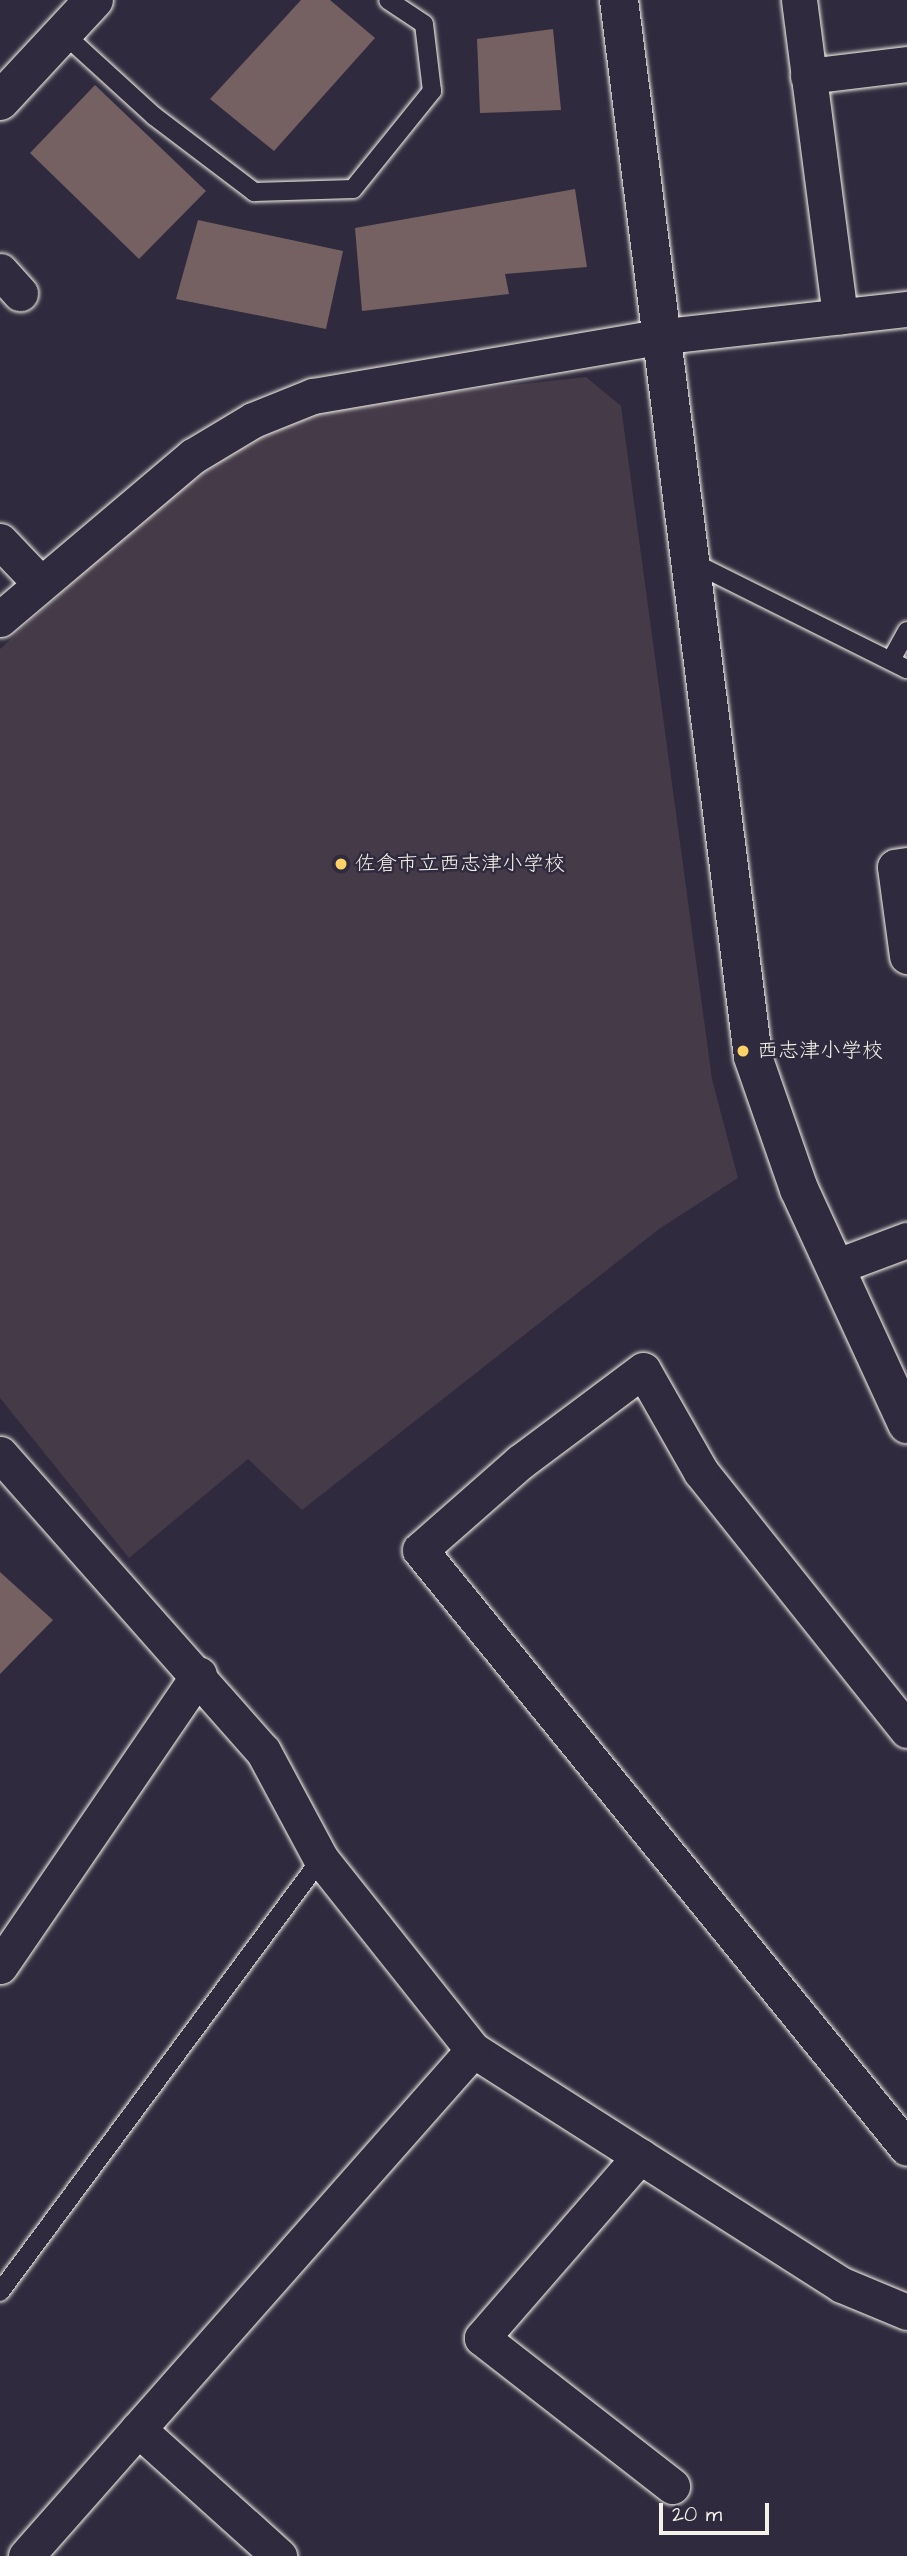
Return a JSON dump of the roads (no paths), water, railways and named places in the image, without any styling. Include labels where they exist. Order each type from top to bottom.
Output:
[{"type":"street","points":[[0,101],[94,0]]},
{"type":"street","points":[[619,0],[657,337],[692,562],[753,1057],[835,1267],[907,1423]]},
{"type":"street","points":[[799,0],[839,316]]},
{"type":"street","points":[[808,76],[907,64]]},
{"type":"street","points":[[0,619],[39,582],[193,456],[253,420],[313,396],[657,337],[907,309]]},
{"type":"street","points":[[0,541],[39,582]]},
{"type":"street","points":[[907,865],[895,867],[907,956]]},
{"type":"street","points":[[835,1267],[907,1240]]},
{"type":"street","points":[[907,1730],[701,1472],[643,1370],[520,1462],[420,1550],[907,2148]]},
{"type":"street","points":[[0,1454],[199,1674],[263,1751],[321,1859],[473,2050],[842,2286],[906,2310]]},
{"type":"street","points":[[0,1966],[199,1674]]},
{"type":"street","points":[[26,2556],[473,2050]]},
{"type":"street","points":[[640,2157],[482,2338],[672,2486]]},
{"type":"street","points":[[138,2429],[279,2556]]},
{"type":"lane","points":[[63,33],[154,116],[254,192],[353,189],[432,91],[424,24],[388,0]]},
{"type":"lane","points":[[692,562],[899,664],[907,631]]},
{"type":"lane","points":[[0,2292],[321,1859]]},
{"type":"place","name":"佐倉市立西志津小学校","points":[[341,864]]},
{"type":"place","name":"西志津小学校","points":[[743,1051]]}]
